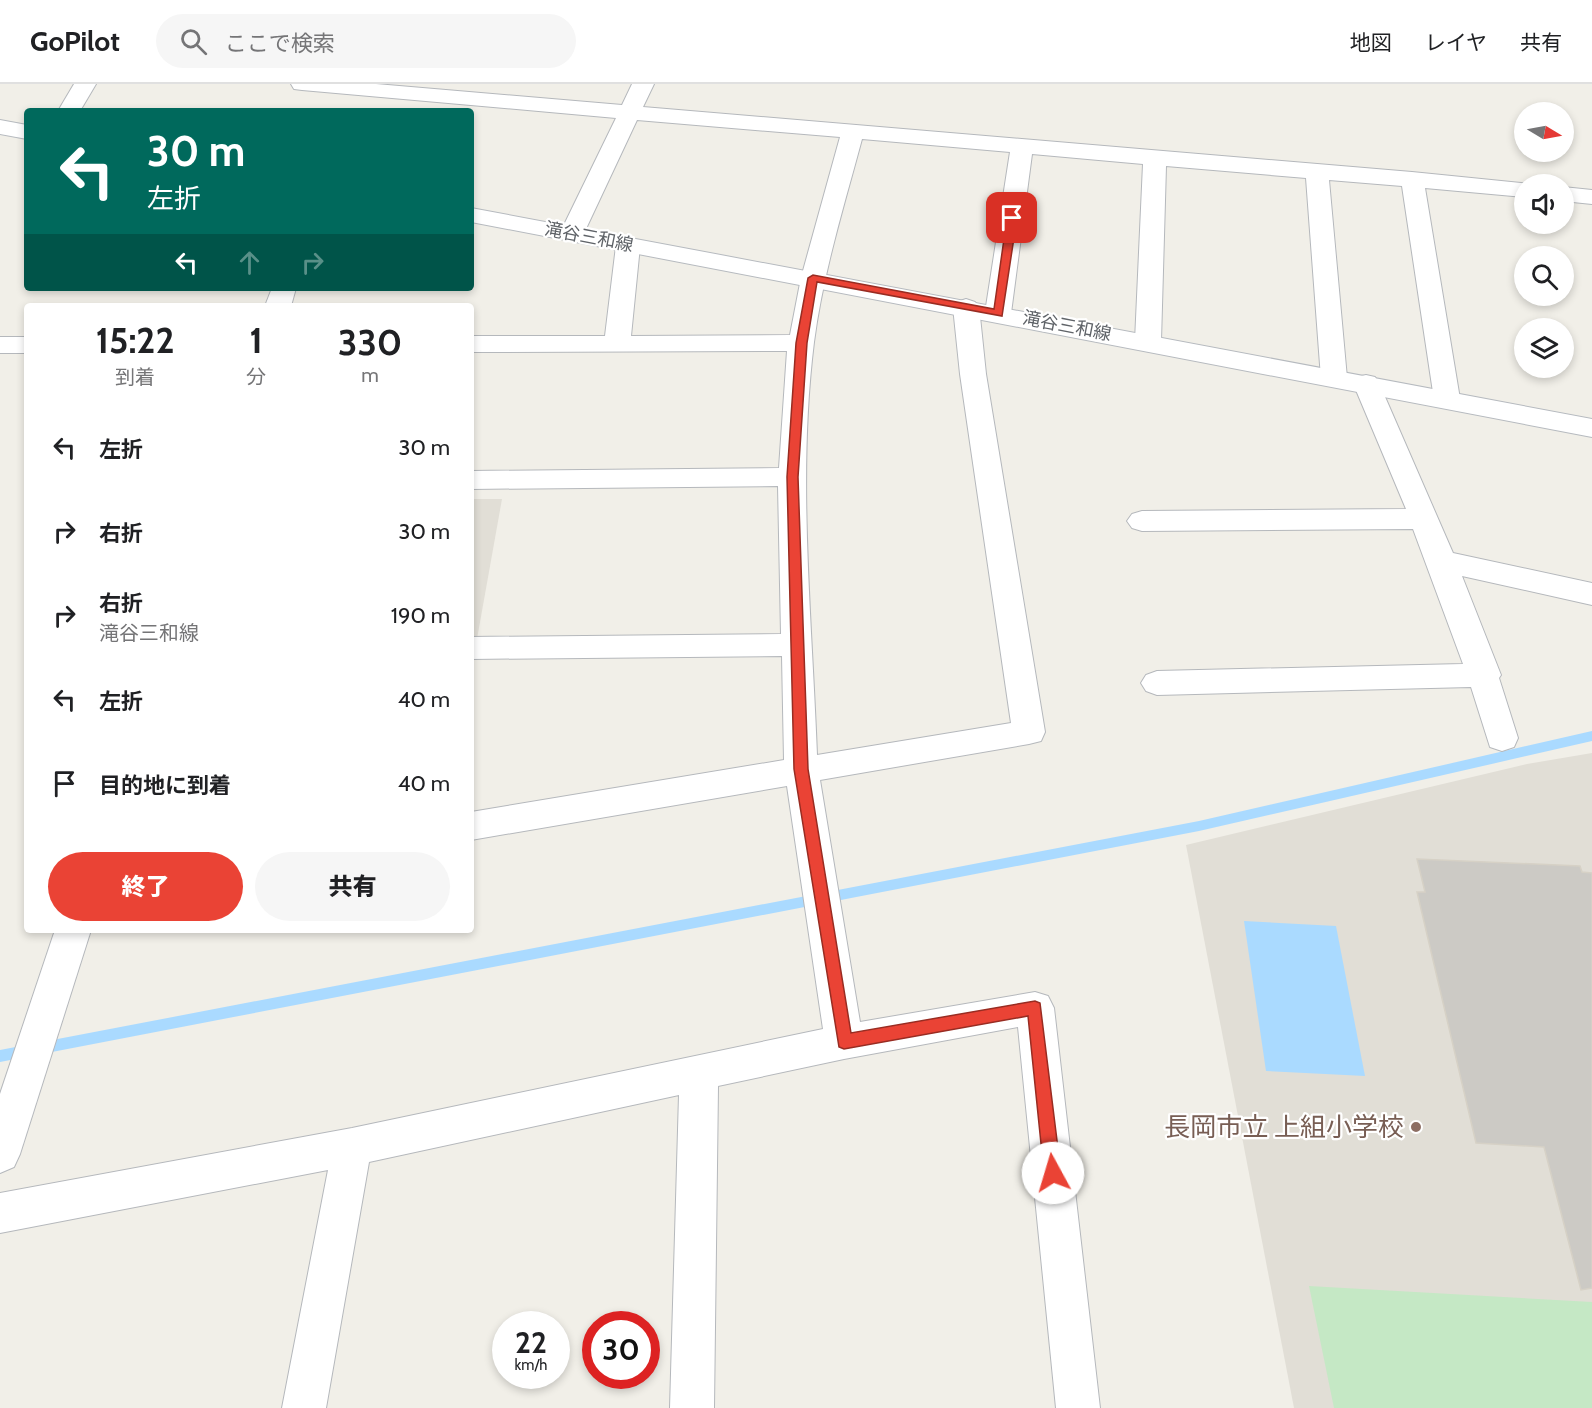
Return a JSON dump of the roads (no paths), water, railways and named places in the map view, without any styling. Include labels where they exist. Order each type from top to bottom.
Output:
[{"type":"street","points":[[71,108],[86,84]]},
{"type":"street","points":[[302,84],[1514,189]]},
{"type":"street","points":[[572,233],[643,84]]},
{"type":"street","points":[[0,127],[24,131]]},
{"type":"street","points":[[844,1042],[801,769],[792,477],[801,343],[813,278],[853,132]]},
{"type":"street","points":[[998,313],[1022,147]]},
{"type":"street","points":[[1148,341],[1155,159]]},
{"type":"street","points":[[1317,172],[1334,378]]},
{"type":"street","points":[[1412,179],[1447,399]]},
{"type":"street","points":[[1574,195],[1592,197]]},
{"type":"street","name":"滝谷三和線","points":[[474,216],[1148,341],[1592,428]]},
{"type":"street","points":[[617,343],[628,246]]},
{"type":"street","points":[[474,825],[1029,732],[972,374],[966,307]]},
{"type":"street","points":[[474,344],[801,343]]},
{"type":"street","points":[[0,345],[24,345]]},
{"type":"street","points":[[1366,383],[1425,519],[1485,675],[1502,738]]},
{"type":"street","points":[[474,480],[792,477]]},
{"type":"street","points":[[1142,521],[1425,519]]},
{"type":"street","points":[[1440,561],[1592,594]]},
{"type":"street","points":[[474,648],[797,645]]},
{"type":"street","points":[[1157,683],[1485,675]]},
{"type":"street","points":[[0,1154],[72,933]]},
{"type":"street","points":[[0,1213],[352,1147],[844,1042],[1035,1008],[1078,1408]]},
{"type":"street","points":[[692,1408],[699,1072]]},
{"type":"street","points":[[304,1408],[352,1147]]},
{"type":"water","points":[[1244,921],[1336,926],[1365,1076],[1266,1071]]},
{"type":"waterway","points":[[0,1056],[1199,826],[1592,736]]},
{"type":"place","name":"長岡市立 上組小学校","points":[[1416,1127]]}]
